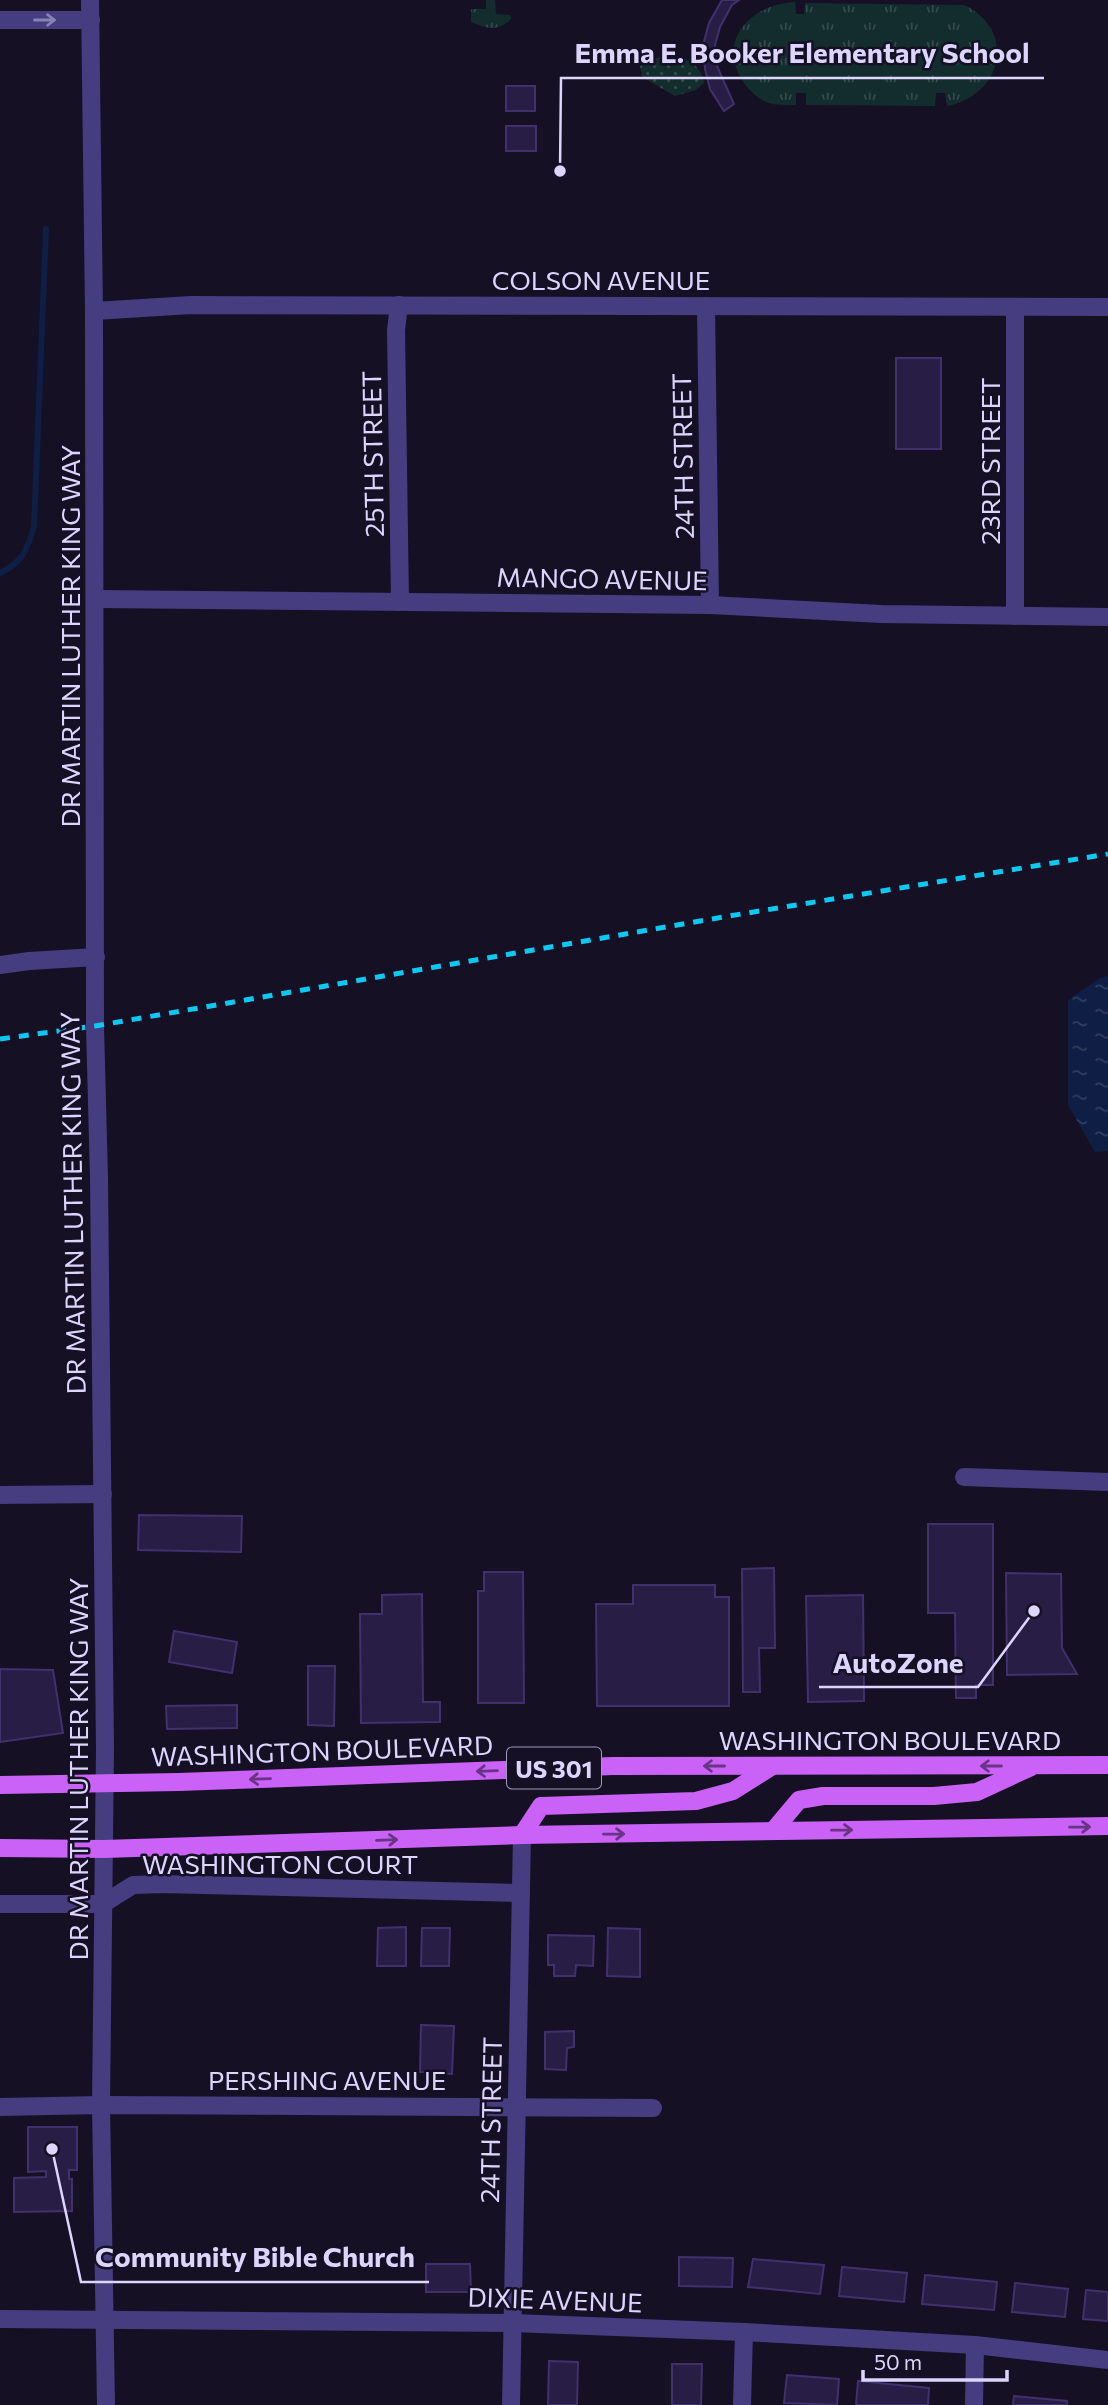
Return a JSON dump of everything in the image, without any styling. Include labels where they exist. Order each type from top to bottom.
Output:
[{"type":"main road","name":"WASHINGTON BOULEVARD","points":[[0,1785],[106,1784],[613,1766],[1108,1765]]},
{"type":"main road","points":[[522,1835],[541,1806],[696,1801],[733,1791],[773,1766]]},
{"type":"main road","points":[[773,1832],[799,1800],[823,1796],[934,1796],[977,1792],[1034,1766]]},
{"type":"main road","points":[[0,1848],[104,1849],[522,1835],[1108,1826]]},
{"type":"street","name":"DR MARTIN LUTHER KING WAY","points":[[90,0],[96,599],[95,1026],[106,1784],[101,2105],[106,2405]]},
{"type":"street","points":[[0,20],[90,20]]},
{"type":"street","name":"COLSON AVENUE","points":[[94,311],[191,304],[1108,307]]},
{"type":"street","name":"25TH STREET","points":[[399,305],[396,330],[400,602]]},
{"type":"street","name":"24TH STREET","points":[[706,306],[710,605]]},
{"type":"street","name":"23RD STREET","points":[[1015,307],[1015,616]]},
{"type":"street","name":"MANGO AVENUE","points":[[96,599],[710,605],[881,614],[1108,617]]},
{"type":"street","points":[[0,965],[96,957]]},
{"type":"street","points":[[964,1477],[1108,1482]]},
{"type":"street","points":[[0,1495],[103,1494]]},
{"type":"street","name":"24TH STREET","points":[[511,2405],[522,1835]]},
{"type":"street","name":"WASHINGTON COURT","points":[[103,1904],[133,1885],[521,1893]]},
{"type":"street","points":[[0,1904],[103,1904]]},
{"type":"street","name":"PERSHING AVENUE","points":[[0,2107],[101,2105],[653,2108]]},
{"type":"street","name":"DIXIE AVENUE","points":[[0,2319],[513,2323],[975,2345],[1108,2360]]},
{"type":"street","points":[[742,2405],[744,2332]]},
{"type":"street","points":[[974,2405],[975,2345]]},
{"type":"green space","points":[[486,0],[495,0],[496,14],[510,15],[512,18],[502,26],[493,28],[471,22],[471,9],[486,9]]},
{"type":"green space","points":[[795,2],[796,14],[804,14],[805,3],[964,5],[981,16],[992,30],[997,45],[991,76],[981,89],[966,100],[947,106],[945,93],[936,93],[935,106],[806,105],[806,93],[796,93],[796,105],[769,103],[755,95],[736,68],[736,39],[752,17],[779,4]]},
{"type":"green space","points":[[663,55],[683,58],[695,65],[704,83],[696,90],[675,96],[642,77],[640,66]]},
{"type":"water","points":[[1108,976],[1108,1151],[1095,1152],[1068,1105],[1068,1000],[1100,978]]},
{"type":"building","points":[[722,0],[739,0],[732,5],[720,27],[715,45],[716,64],[734,104],[724,111],[710,89],[703,45],[709,23]]},
{"type":"building","points":[[506,86],[535,86],[535,111],[506,111]]},
{"type":"building","points":[[506,126],[536,126],[536,151],[506,151]]},
{"type":"building","points":[[896,358],[941,358],[941,449],[896,449]]},
{"type":"building","points":[[139,1515],[242,1516],[241,1552],[138,1550]]},
{"type":"building","points":[[928,1524],[993,1524],[993,1685],[976,1685],[976,1698],[956,1698],[955,1613],[928,1613]]},
{"type":"building","points":[[774,1568],[775,1648],[759,1648],[760,1692],[743,1692],[742,1569]]},
{"type":"building","points":[[484,1572],[523,1572],[524,1703],[478,1703],[478,1591],[484,1591]]},
{"type":"building","points":[[1006,1573],[1061,1574],[1062,1648],[1077,1674],[1007,1675]]},
{"type":"building","points":[[633,1585],[715,1585],[715,1597],[729,1597],[729,1706],[597,1706],[596,1604],[633,1604]]},
{"type":"building","points":[[422,1594],[423,1702],[440,1702],[440,1722],[361,1723],[360,1614],[382,1614],[382,1595]]},
{"type":"building","points":[[863,1595],[864,1701],[808,1702],[806,1596]]},
{"type":"building","points":[[174,1631],[237,1642],[232,1673],[169,1662]]},
{"type":"building","points":[[308,1666],[335,1666],[334,1726],[308,1725]]},
{"type":"building","points":[[0,1669],[53,1670],[63,1733],[0,1742]]},
{"type":"building","points":[[237,1705],[237,1728],[167,1729],[166,1706]]},
{"type":"building","points":[[406,1927],[406,1966],[377,1966],[378,1928]]},
{"type":"building","points":[[422,1928],[450,1928],[449,1966],[421,1966]]},
{"type":"building","points":[[608,1928],[640,1929],[640,1977],[607,1976]]},
{"type":"building","points":[[548,1935],[594,1936],[593,1966],[576,1965],[575,1976],[554,1976],[554,1965],[548,1965]]},
{"type":"building","points":[[421,2025],[454,2026],[452,2074],[420,2072]]},
{"type":"building","points":[[574,2031],[574,2047],[567,2048],[566,2070],[545,2069],[545,2032]]},
{"type":"building","points":[[28,2127],[77,2127],[77,2170],[69,2170],[69,2179],[72,2179],[72,2211],[14,2212],[14,2178],[46,2177],[46,2171],[28,2172]]},
{"type":"building","points":[[679,2257],[733,2258],[732,2287],[679,2286]]},
{"type":"building","points":[[753,2259],[824,2265],[820,2294],[748,2287]]},
{"type":"building","points":[[426,2264],[470,2264],[471,2292],[426,2292]]},
{"type":"building","points":[[842,2267],[907,2273],[904,2302],[839,2296]]},
{"type":"building","points":[[925,2275],[997,2282],[994,2310],[922,2304]]},
{"type":"building","points":[[1015,2283],[1068,2289],[1065,2317],[1012,2312]]},
{"type":"building","points":[[1086,2290],[1108,2292],[1108,2321],[1083,2319]]},
{"type":"building","points":[[549,2361],[578,2362],[577,2405],[548,2405]]},
{"type":"building","points":[[672,2364],[702,2364],[701,2405],[672,2405]]},
{"type":"building","points":[[787,2375],[839,2379],[837,2405],[784,2403]]},
{"type":"building","points":[[858,2381],[929,2388],[928,2405],[856,2405]]},
{"type":"building","points":[[1014,2396],[1067,2401],[1067,2405],[1013,2405]]},
{"type":"waterway","points":[[0,573],[23,555],[34,527],[46,229]]},
{"type":"railway","points":[[0,1039],[95,1026],[729,916],[1108,854]]},
{"type":"place","name":"Emma E. Booker Elementary School","points":[[560,171]]},
{"type":"place","name":"AutoZone","points":[[1034,1611]]},
{"type":"place","name":"Community Bible Church","points":[[52,2149]]}]
